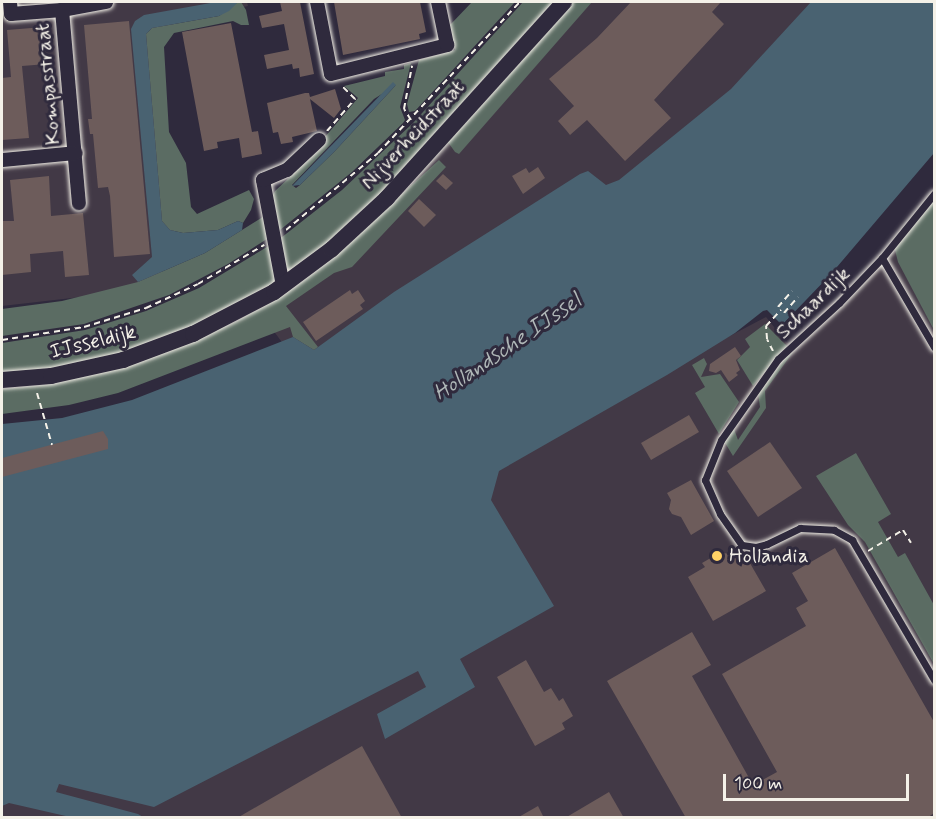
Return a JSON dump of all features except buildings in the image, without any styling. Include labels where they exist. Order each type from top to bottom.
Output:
[{"type":"street","points":[[10,2],[11,14],[62,10],[106,2]]},
{"type":"street","points":[[317,2],[335,73],[447,45],[438,2]]},
{"type":"street","name":"Nijverheidstraat","points":[[193,334],[239,312],[283,286],[332,249],[387,198],[564,2]]},
{"type":"street","name":"Kompasstraat","points":[[62,10],[79,203]]},
{"type":"street","points":[[283,286],[263,180],[287,170],[319,140]]},
{"type":"street","name":"Kompasstraat","points":[[2,160],[76,153]]},
{"type":"street","name":"IJsseldijk","points":[[2,380],[33,378],[115,362],[193,334]]},
{"type":"lane","name":"Schaardijk","points":[[934,194],[882,258],[839,303],[778,359],[721,440],[705,480],[720,514],[742,545],[756,547],[767,544],[800,528],[834,530],[852,540],[934,680]]},
{"type":"lane","points":[[882,258],[934,347]]},
{"type":"path","points":[[411,120],[404,108],[415,53]]},
{"type":"path","points":[[319,140],[355,99],[341,86],[335,73]]},
{"type":"path","points":[[778,307],[792,291]]},
{"type":"path","points":[[778,359],[767,339],[766,326],[784,313],[798,297]]},
{"type":"path","points":[[772,302],[784,313]]},
{"type":"path","points":[[33,378],[52,445]]},
{"type":"path","points":[[869,550],[903,530],[911,543]]},
{"type":"shaded area","points":[[2,2],[247,2],[248,6],[148,30],[179,210],[160,278],[116,293],[2,306]]},
{"type":"shaded area","points":[[575,2],[845,2],[676,156],[306,375],[256,307],[341,263]]},
{"type":"shaded area","points":[[934,193],[934,817],[2,818],[2,788],[479,498],[491,462],[766,317],[787,343],[792,341],[880,258]]},
{"type":"green space","points":[[241,2],[246,10],[249,25],[241,25],[233,21],[174,33],[164,47],[169,132],[186,163],[191,207],[197,214],[249,190],[254,199],[251,210],[243,223],[238,221],[218,230],[183,233],[170,230],[162,221],[146,34],[152,28],[219,16]]},
{"type":"green space","points":[[472,2],[515,2],[415,111],[409,112],[407,104],[419,60],[455,50],[450,25]]},
{"type":"green space","points":[[523,2],[557,2],[349,227],[308,260],[287,272],[277,241],[342,190],[413,123]]},
{"type":"green space","points":[[570,2],[592,2],[459,154],[455,152],[445,138]]},
{"type":"green space","points":[[411,63],[400,107],[405,120],[403,123],[352,172],[275,234],[271,199],[275,191],[321,148],[319,144],[358,98],[344,86],[385,76],[385,72],[404,69],[404,65]],"holes":[[[396,85],[300,185],[296,188],[292,185],[374,99]]]},
{"type":"green space","points":[[439,160],[446,167],[352,267],[334,273],[286,306],[318,347],[314,350],[293,337],[290,327],[118,393],[69,405],[2,414],[2,389],[44,385],[93,374],[185,344],[235,322],[281,297],[324,265]]},
{"type":"green space","points":[[934,200],[934,330],[898,262],[895,246]]},
{"type":"green space","points":[[266,215],[270,237],[228,264],[169,295],[84,324],[2,336],[2,309],[62,301],[138,282],[205,253]]},
{"type":"green space","points":[[272,244],[278,274],[274,284],[205,323],[128,352],[68,366],[2,373],[2,343],[85,330],[146,311],[199,288]]},
{"type":"green space","points":[[765,324],[787,346],[753,386],[737,360],[750,347],[745,339]]},
{"type":"green space","points":[[793,352],[765,391],[766,408],[733,456],[724,441],[733,426],[738,440],[760,407],[758,394],[784,359]]},
{"type":"green space","points":[[704,358],[707,364],[701,377],[720,374],[739,402],[719,434],[695,393],[705,387],[692,365]]},
{"type":"green space","points":[[856,453],[891,514],[878,522],[898,557],[905,553],[934,605],[934,664],[865,542],[848,525],[816,476]]},
{"type":"water","points":[[216,2],[238,2],[229,11],[219,16],[152,28],[146,34],[162,221],[170,230],[183,233],[218,230],[238,221],[243,223],[242,230],[205,253],[138,282],[132,275],[152,257],[131,29],[135,21],[144,15]]},
{"type":"water","name":"Hollandsche IJssel","points":[[811,2],[934,2],[934,153],[831,274],[782,325],[767,310],[763,311],[735,333],[667,375],[499,471],[491,500],[554,606],[460,659],[475,687],[385,739],[377,714],[426,687],[418,671],[154,807],[59,784],[56,792],[143,817],[70,817],[9,803],[2,806],[2,424],[62,418],[132,400],[293,337],[314,350],[394,292],[580,174],[588,171],[606,185],[619,180],[731,89]]},
{"type":"water","points":[[393,82],[396,85],[334,152],[300,185],[292,186]]},
{"type":"place","name":"Hollandia","points":[[717,556]]}]
